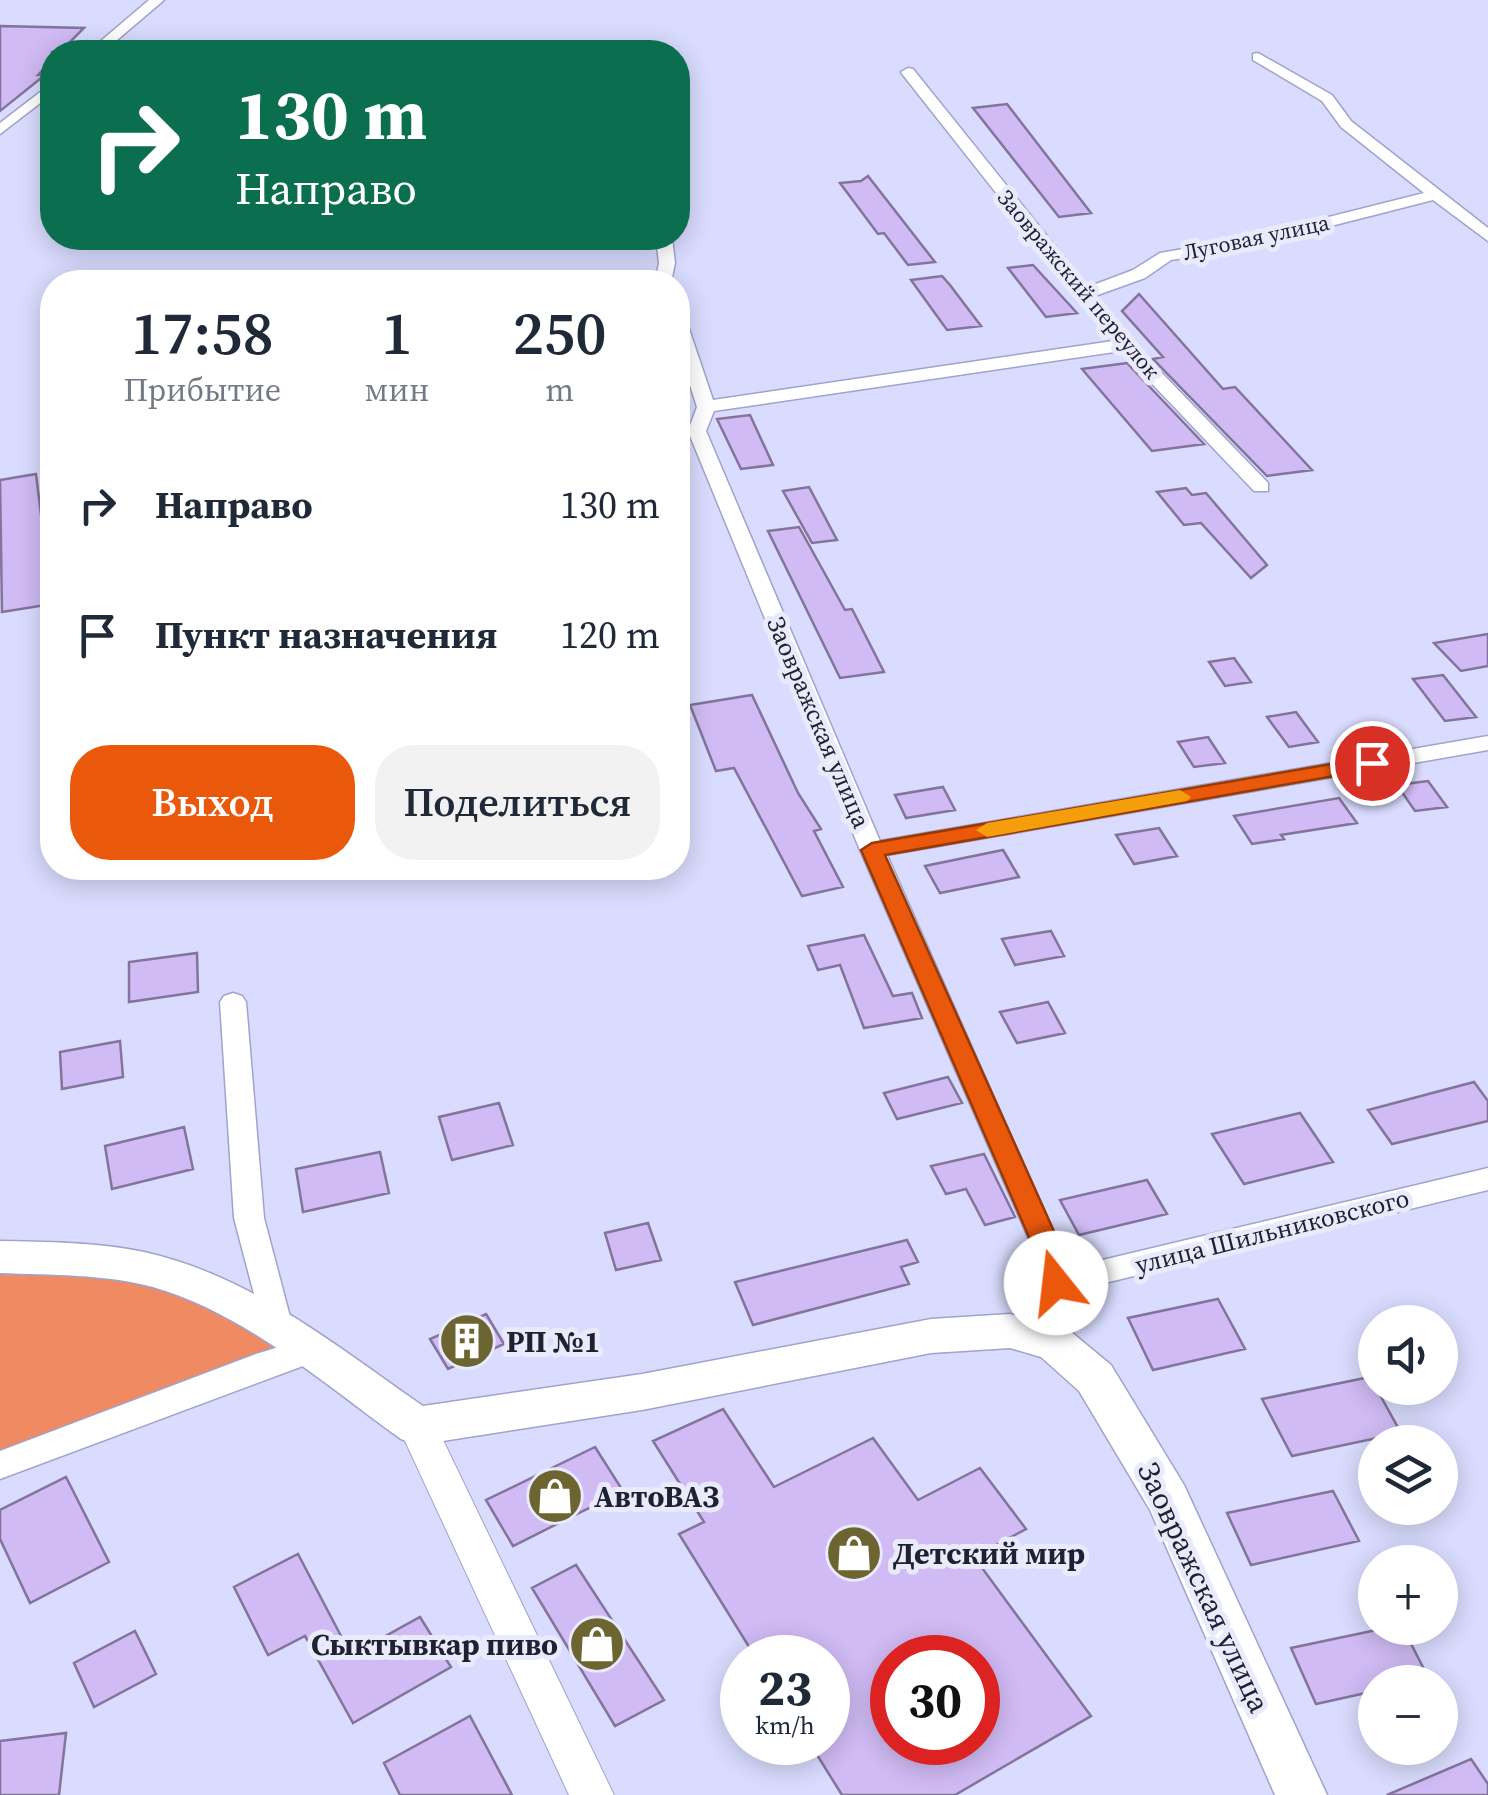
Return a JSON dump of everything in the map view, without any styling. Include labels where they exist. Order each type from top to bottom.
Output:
[{"type":"main road","points":[[0,1257],[81,1261],[165,1274],[231,1300],[417,1426]]},
{"type":"main road","name":"Заовражская улица","points":[[417,1426],[642,1392],[931,1336],[1010,1331],[1055,1344],[1095,1378],[1168,1499],[1301,1795]]},
{"type":"street","points":[[109,40],[157,0]]},
{"type":"street","points":[[1258,56],[1327,98],[1346,124],[1488,236]]},
{"type":"street","name":"Заовражский переулок","points":[[908,72],[1125,345],[1260,486]]},
{"type":"street","points":[[0,130],[40,97]]},
{"type":"street","name":"Луговая улица","points":[[1084,294],[1139,274],[1166,256],[1241,244],[1434,195]]},
{"type":"street","points":[[706,406],[1125,345]]},
{"type":"street","name":"Заовражская улица","points":[[690,359],[706,406],[698,431],[872,850],[1052,1258],[1059,1304],[1055,1344]]},
{"type":"street","points":[[872,850],[1488,743]]},
{"type":"street","points":[[0,1464],[268,1363],[294,1342],[250,1218],[233,1002]]},
{"type":"street","name":"улица Шильниковского","points":[[1056,1283],[1488,1178]]},
{"type":"street","points":[[417,1426],[592,1795]]},
{"type":"shaded area","points":[[0,1257],[165,1274],[308,1351],[0,1465]]},
{"type":"building","points":[[0,26],[84,28],[72,40],[40,40],[40,79],[0,111]]},
{"type":"building","points":[[1007,104],[1091,213],[1059,217],[973,108]]},
{"type":"building","points":[[868,176],[935,262],[908,265],[884,233],[878,234],[840,183],[861,181]]},
{"type":"building","points":[[1033,265],[1077,313],[1046,317],[1008,268]]},
{"type":"building","points":[[942,276],[981,326],[947,330],[911,280]]},
{"type":"building","points":[[1139,294],[1223,389],[1235,387],[1312,470],[1267,476],[1153,359],[1163,357],[1122,311]]},
{"type":"building","points":[[1127,363],[1204,444],[1152,451],[1082,369]]},
{"type":"building","points":[[750,415],[773,465],[741,469],[717,419]]},
{"type":"building","points":[[36,474],[40,506],[40,606],[2,612],[0,480]]},
{"type":"building","points":[[809,487],[837,540],[812,543],[783,491]]},
{"type":"building","points":[[1186,488],[1192,495],[1206,493],[1267,565],[1251,578],[1201,523],[1184,525],[1157,492]]},
{"type":"building","points":[[799,527],[845,610],[852,609],[884,672],[840,678],[768,531]]},
{"type":"building","points":[[1488,634],[1488,666],[1461,671],[1434,643]]},
{"type":"building","points":[[1234,658],[1251,682],[1225,686],[1209,662]]},
{"type":"building","points":[[1443,675],[1476,717],[1445,721],[1413,679]]},
{"type":"building","points":[[752,695],[798,793],[821,829],[814,831],[843,887],[802,896],[734,768],[716,771],[690,705]]},
{"type":"building","points":[[1296,712],[1318,742],[1289,747],[1267,717]]},
{"type":"building","points":[[1208,737],[1225,763],[1194,767],[1178,742]]},
{"type":"building","points":[[1428,781],[1447,807],[1415,811],[1397,785]]},
{"type":"building","points":[[943,787],[955,810],[906,818],[895,795]]},
{"type":"building","points":[[1339,798],[1357,823],[1281,835],[1284,839],[1252,844],[1234,816]]},
{"type":"building","points":[[1159,828],[1177,856],[1134,864],[1116,835]]},
{"type":"building","points":[[1003,850],[1019,877],[940,893],[925,866]]},
{"type":"building","points":[[1051,931],[1064,956],[1015,965],[1002,939]]},
{"type":"building","points":[[864,935],[893,996],[912,993],[922,1018],[864,1028],[840,965],[818,970],[808,946]]},
{"type":"building","points":[[197,953],[198,992],[129,1002],[129,962]]},
{"type":"building","points":[[1048,1002],[1065,1033],[1017,1043],[1000,1012]]},
{"type":"building","points":[[120,1041],[123,1077],[62,1089],[60,1052]]},
{"type":"building","points":[[948,1077],[962,1103],[897,1119],[884,1093]]},
{"type":"building","points":[[1474,1082],[1488,1101],[1488,1121],[1392,1144],[1368,1110]]},
{"type":"building","points":[[499,1103],[513,1145],[452,1160],[439,1117]]},
{"type":"building","points":[[1300,1113],[1333,1162],[1244,1184],[1212,1134]]},
{"type":"building","points":[[184,1127],[193,1169],[112,1189],[105,1146]]},
{"type":"building","points":[[380,1152],[389,1193],[303,1212],[296,1169]]},
{"type":"building","points":[[984,1154],[1015,1217],[985,1225],[966,1189],[946,1194],[931,1166]]},
{"type":"building","points":[[1147,1180],[1167,1214],[1079,1235],[1060,1200]]},
{"type":"building","points":[[648,1223],[661,1260],[616,1270],[605,1233]]},
{"type":"building","points":[[907,1240],[918,1262],[901,1267],[909,1284],[753,1325],[735,1282]]},
{"type":"building","points":[[1218,1299],[1245,1349],[1153,1370],[1128,1318]]},
{"type":"building","name":"РП №1","points":[[486,1314],[504,1344],[448,1369],[430,1339]]},
{"type":"building","points":[[1358,1379],[1358,1405],[1386,1405],[1397,1425],[1358,1425],[1358,1442],[1292,1456],[1262,1399]]},
{"type":"building","points":[[723,1409],[774,1487],[873,1438],[918,1500],[980,1468],[1026,1529],[974,1557],[1091,1716],[955,1795],[842,1795],[823,1765],[850,1765],[850,1635],[742,1635],[679,1534],[704,1522],[653,1441]]},
{"type":"building","name":"АвтоВАЗ","points":[[595,1447],[623,1491],[513,1546],[486,1500]]},
{"type":"building","points":[[66,1477],[109,1562],[30,1603],[0,1539],[0,1510]]},
{"type":"building","points":[[1333,1491],[1359,1541],[1251,1565],[1227,1513]]},
{"type":"building","points":[[298,1554],[351,1655],[420,1617],[451,1667],[353,1723],[305,1636],[268,1655],[234,1587]]},
{"type":"building","name":"Сыктывкар пиво","points":[[576,1565],[664,1700],[615,1726],[532,1588]]},
{"type":"building","points":[[135,1631],[156,1674],[94,1707],[74,1663]]},
{"type":"building","points":[[1358,1634],[1358,1645],[1412,1645],[1422,1665],[1358,1665],[1358,1695],[1316,1704],[1291,1648]]},
{"type":"building","points":[[470,1716],[512,1795],[400,1795],[384,1763]]},
{"type":"building","points":[[66,1733],[59,1795],[0,1795],[0,1741]]},
{"type":"building","points":[[1471,1759],[1488,1784],[1488,1795],[1387,1795],[1458,1765]]},
{"type":"slow traffic","points":[[987,830],[1180,797]]},
{"type":"place","name":"РП №1","points":[[467,1341]]},
{"type":"place","name":"АвтоВАЗ","points":[[555,1496]]},
{"type":"place","name":"Детский мир","points":[[854,1553]]},
{"type":"place","name":"Сыктывкар пиво","points":[[597,1644]]},
{"type":"route","points":[[1056,1283],[1052,1258],[872,850],[1372,763]]}]
